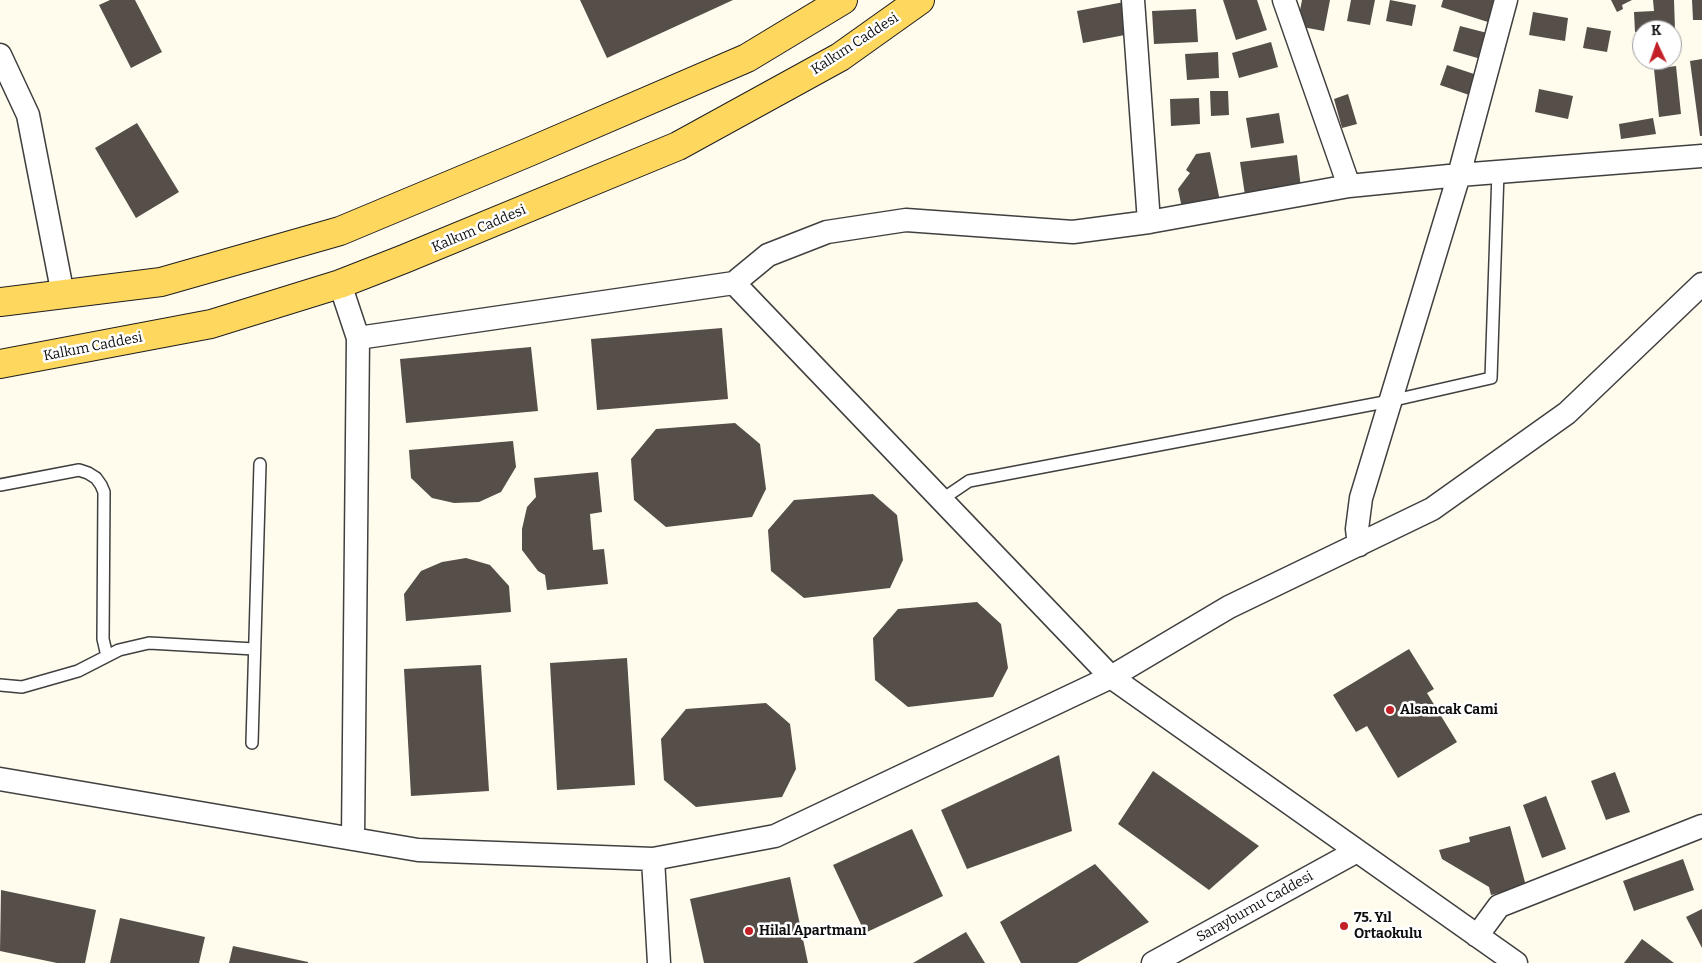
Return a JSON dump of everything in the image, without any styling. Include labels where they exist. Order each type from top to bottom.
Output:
[{"type":"main road","points":[[0,302],[161,282],[340,230],[529,152],[747,58],[843,0]]},
{"type":"main road","name":"Kalkım Caddesi","points":[[0,364],[211,324],[340,284],[404,259],[678,146],[840,57],[920,0]]},
{"type":"street","points":[[1133,0],[1149,222]]},
{"type":"street","points":[[1284,0],[1349,186]]},
{"type":"street","points":[[1359,545],[1357,529],[1361,498],[1459,175],[1506,0]]},
{"type":"street","points":[[0,55],[28,115],[63,295]]},
{"type":"street","points":[[358,338],[734,283],[768,255],[818,235],[906,220],[1073,232],[1149,222],[1349,186],[1459,175],[1702,156]]},
{"type":"street","points":[[734,283],[1111,677],[1516,963]]},
{"type":"street","points":[[340,284],[358,338],[353,839]]},
{"type":"street","points":[[0,779],[418,850],[653,859],[775,836],[1111,677],[1230,607],[1432,509],[1567,413],[1702,284]]},
{"type":"street","points":[[1477,936],[1499,906],[1702,826]]},
{"type":"street","name":"Sarayburnu Caddesi","points":[[1153,963],[1358,851]]},
{"type":"street","points":[[653,859],[659,963]]},
{"type":"lane","points":[[941,500],[969,481],[1390,401],[1491,378],[1498,172]]},
{"type":"lane","points":[[252,743],[260,464]]},
{"type":"lane","points":[[0,485],[79,470],[96,478],[101,485],[104,492],[104,640],[107,656]]},
{"type":"lane","points":[[0,685],[22,687],[78,671],[119,650],[149,643],[254,648]]},
{"type":"building","points":[[110,0],[135,0],[162,52],[131,68],[99,5]]},
{"type":"building","points":[[580,0],[733,0],[607,58]]},
{"type":"building","points":[[1223,0],[1257,0],[1267,30],[1236,40]]},
{"type":"building","points":[[1302,0],[1330,0],[1324,31],[1297,26]]},
{"type":"building","points":[[1351,0],[1375,0],[1370,25],[1347,21]]},
{"type":"building","points":[[1390,0],[1416,5],[1412,26],[1386,21]]},
{"type":"building","points":[[1443,0],[1499,0],[1491,23],[1441,7]]},
{"type":"building","points":[[1611,0],[1632,0],[1622,5],[1623,9],[1617,12]]},
{"type":"building","points":[[1653,0],[1674,0],[1675,20],[1634,20],[1634,12],[1654,11]]},
{"type":"building","points":[[1692,0],[1702,0],[1702,20],[1693,20]]},
{"type":"building","points":[[1124,2],[1130,34],[1083,43],[1077,11]]},
{"type":"building","points":[[1196,9],[1198,42],[1154,44],[1152,11]]},
{"type":"building","points":[[1533,12],[1568,18],[1565,41],[1529,35]]},
{"type":"building","points":[[1460,26],[1495,35],[1488,61],[1453,51]]},
{"type":"building","points":[[1587,27],[1611,31],[1607,52],[1583,48]]},
{"type":"building","points":[[1271,42],[1278,67],[1239,78],[1232,53]]},
{"type":"building","points":[[1218,52],[1219,78],[1187,80],[1185,54]]},
{"type":"building","points":[[1702,59],[1702,136],[1700,136],[1690,61]]},
{"type":"building","points":[[1447,65],[1483,77],[1475,97],[1440,85]]},
{"type":"building","points":[[1654,70],[1676,70],[1681,114],[1659,117]]},
{"type":"building","points":[[1539,89],[1573,96],[1568,119],[1535,112]]},
{"type":"building","points":[[1210,91],[1228,91],[1229,115],[1211,116]]},
{"type":"building","points":[[1348,94],[1357,124],[1342,128],[1334,99]]},
{"type":"building","points":[[1199,98],[1200,124],[1171,126],[1170,99]]},
{"type":"building","points":[[1279,113],[1284,143],[1251,148],[1246,118]]},
{"type":"building","points":[[1653,118],[1656,134],[1621,139],[1619,124]]},
{"type":"building","points":[[137,123],[179,192],[136,218],[95,148]]},
{"type":"building","points":[[1210,152],[1221,206],[1183,213],[1178,189],[1190,173],[1186,170],[1196,154]]},
{"type":"building","points":[[1297,155],[1301,188],[1245,195],[1240,162]]},
{"type":"building","points":[[722,328],[728,399],[597,410],[591,339]]},
{"type":"building","points":[[531,347],[538,411],[406,423],[400,359]]},
{"type":"building","points":[[735,423],[760,444],[766,489],[752,517],[666,527],[634,500],[631,459],[656,429]]},
{"type":"building","points":[[513,441],[516,467],[501,492],[479,502],[454,503],[432,498],[411,478],[409,450]]},
{"type":"building","points":[[598,472],[602,512],[590,514],[593,550],[604,549],[608,584],[547,590],[545,575],[538,571],[522,550],[522,529],[527,507],[536,497],[534,478]]},
{"type":"building","points":[[873,494],[897,515],[903,560],[890,588],[804,598],[771,571],[768,530],[794,500]]},
{"type":"building","points":[[466,558],[490,565],[509,586],[511,612],[406,621],[404,594],[421,571],[442,562]]},
{"type":"building","points":[[977,602],[1001,624],[1008,668],[993,697],[908,707],[875,680],[873,638],[898,609]]},
{"type":"building","name":"Alsancak Cami","points":[[1409,649],[1434,689],[1427,693],[1457,742],[1398,778],[1367,726],[1356,732],[1333,695]]},
{"type":"building","points":[[627,658],[635,785],[557,790],[550,663]]},
{"type":"building","points":[[481,665],[489,791],[411,796],[404,669]]},
{"type":"building","points":[[766,703],[790,724],[796,769],[782,797],[696,807],[664,780],[661,739],[686,709]]},
{"type":"building","points":[[1059,755],[1072,831],[967,869],[941,810]]},
{"type":"building","points":[[1153,771],[1259,846],[1209,890],[1118,824]]},
{"type":"building","points":[[1615,772],[1630,812],[1606,820],[1591,781]]},
{"type":"building","points":[[1546,796],[1566,849],[1542,858],[1523,805]]},
{"type":"building","points":[[1510,826],[1526,886],[1491,895],[1489,887],[1442,859],[1439,850],[1470,842],[1469,837]]},
{"type":"building","points":[[912,829],[943,896],[865,933],[833,865]]},
{"type":"building","points":[[1683,859],[1694,890],[1634,911],[1623,881]]},
{"type":"building","points":[[1095,864],[1149,922],[1077,963],[1021,963],[1000,922]]},
{"type":"building","name":"Hilal Apartmanı","points":[[790,877],[808,963],[704,963],[690,899]]},
{"type":"building","points":[[1,890],[96,910],[85,963],[57,963],[0,951]]},
{"type":"building","points":[[1702,909],[1702,948],[1686,917]]},
{"type":"building","points":[[120,918],[205,937],[199,963],[110,963]]},
{"type":"building","points":[[966,932],[985,963],[913,963]]},
{"type":"building","points":[[1642,939],[1674,963],[1624,963]]},
{"type":"building","points":[[233,946],[308,962],[308,963],[229,963]]},
{"type":"place","name":"Alsancak Cami","points":[[1390,710]]},
{"type":"place","name":"75. Yıl Ortaokulu","points":[[1344,926]]},
{"type":"place","name":"Hilal Apartmanı","points":[[749,931]]}]
